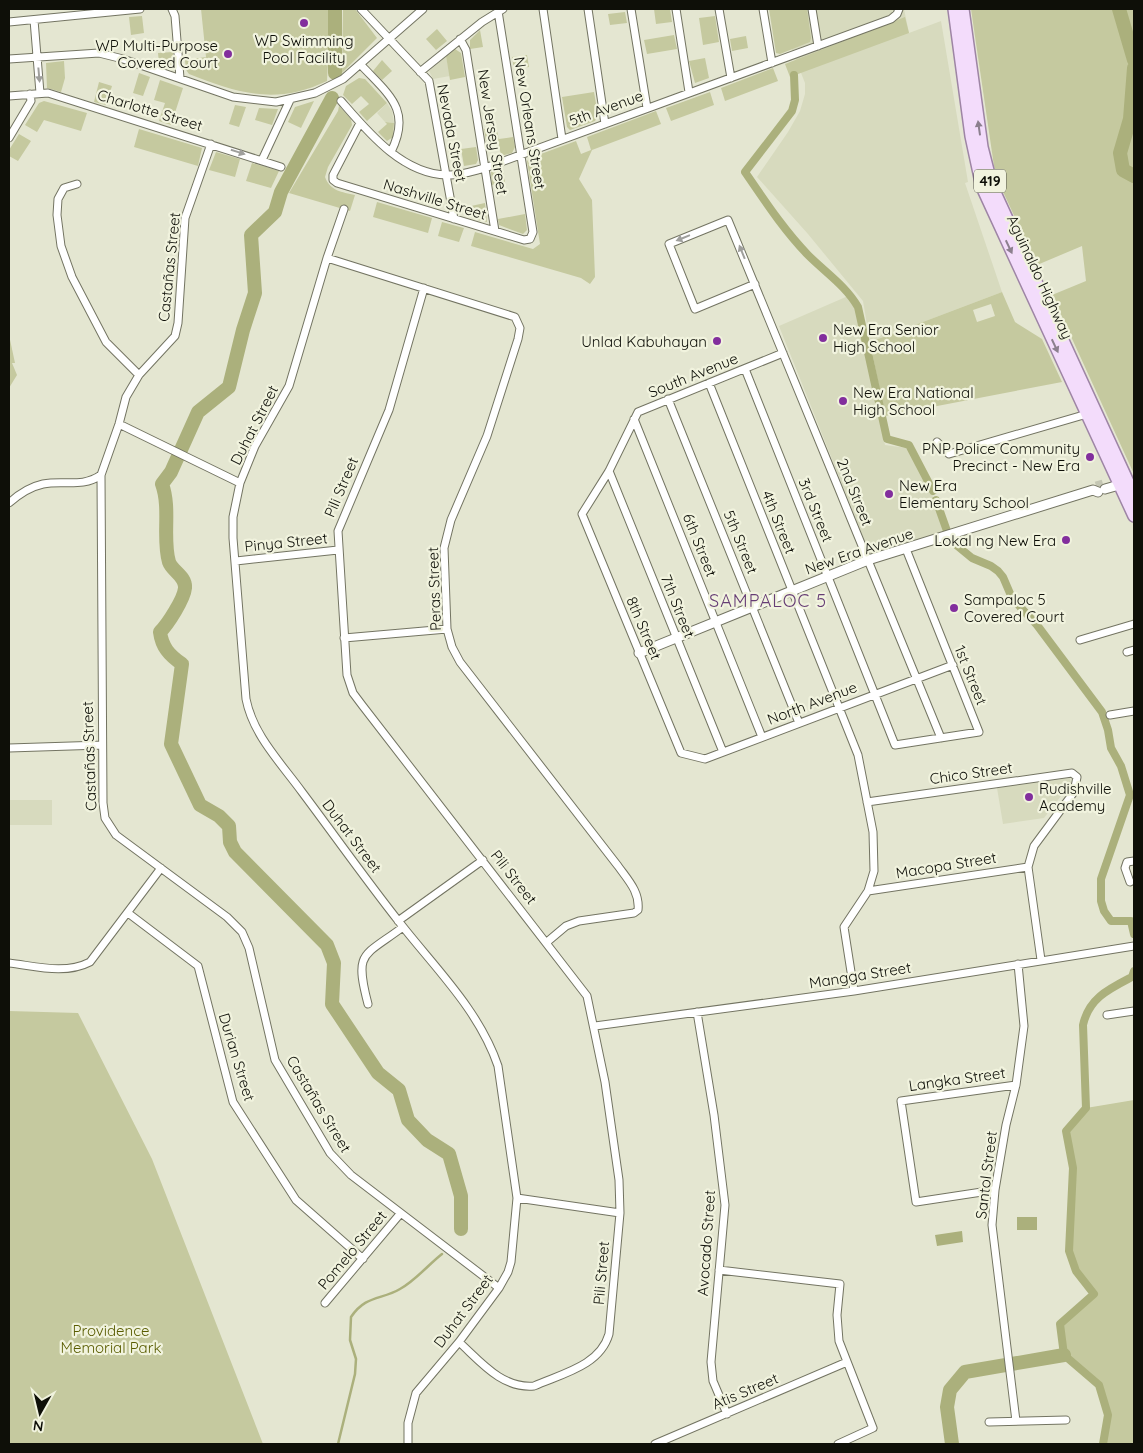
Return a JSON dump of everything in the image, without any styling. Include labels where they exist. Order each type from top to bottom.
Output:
[{"type":"main road","name":"Aguinaldo Highway","points":[[954,9],[968,85],[992,186],[1121,481],[1134,516]]},
{"type":"main road","name":"Aguinaldo Highway","points":[[963,9],[968,85]]},
{"type":"main road","name":"Aguinaldo Highway","points":[[1081,390],[1087,414],[1121,481],[1134,496]]},
{"type":"street","points":[[9,22],[140,9]]},
{"type":"street","points":[[172,9],[176,16],[180,78]]},
{"type":"street","name":"Nevada Street","points":[[361,9],[420,72],[432,89],[454,219]]},
{"type":"street","points":[[9,59],[99,53],[242,99],[269,102],[290,100],[327,88],[344,80],[362,66],[388,39],[423,9]]},
{"type":"street","points":[[543,9],[562,139]]},
{"type":"street","points":[[588,9],[606,124]]},
{"type":"street","points":[[631,9],[647,108]]},
{"type":"street","points":[[676,9],[690,92]]},
{"type":"street","points":[[719,9],[731,78]]},
{"type":"street","points":[[763,9],[772,63]]},
{"type":"street","points":[[812,9],[818,46]]},
{"type":"street","points":[[420,72],[460,39],[500,10]]},
{"type":"street","name":"New Orleans Street","points":[[500,10],[533,232],[530,240]]},
{"type":"street","name":"5th Avenue","points":[[341,101],[360,123],[391,152],[417,168],[447,176],[485,168],[606,124],[891,19],[898,11]]},
{"type":"street","points":[[34,20],[40,93]]},
{"type":"street","name":"New Jersey Street","points":[[460,39],[466,50],[495,231]]},
{"type":"street","points":[[362,66],[398,109],[400,132],[391,152]]},
{"type":"street","name":"Charlotte Street","points":[[9,96],[40,93],[54,95],[281,167]]},
{"type":"street","points":[[9,136],[30,101],[30,94]]},
{"type":"street","points":[[262,160],[290,100]]},
{"type":"street","name":"Nashville Street","points":[[360,123],[333,175],[333,180],[337,183],[524,240],[530,240]]},
{"type":"street","name":"Castañas Street","points":[[211,144],[184,218],[178,324],[175,336],[139,375],[126,397],[119,424],[100,475],[102,745],[105,818],[116,835],[227,917],[242,932],[256,972],[275,1060],[339,1165],[400,1214],[499,1288]]},
{"type":"street","points":[[77,184],[64,188],[58,199],[61,246],[72,277],[106,342],[139,375]]},
{"type":"street","name":"Duhat Street","points":[[344,209],[327,258],[289,386],[255,446],[240,482],[233,517],[246,699],[249,715],[272,752],[401,924],[479,1022],[491,1045],[498,1066],[517,1198],[511,1262],[499,1288],[459,1342],[416,1393],[411,1405],[408,1423],[408,1444]]},
{"type":"street","name":"2nd Street","points":[[755,284],[695,309],[669,244],[728,220],[755,284],[941,738]]},
{"type":"street","name":"Peras Street","points":[[327,258],[515,317],[520,328],[487,436],[451,520],[444,548],[447,629],[452,647],[460,662],[636,892],[638,910],[634,913],[579,921],[566,926],[547,942]]},
{"type":"street","name":"Pili Street","points":[[424,288],[389,410],[340,522],[338,550],[347,675],[353,693],[587,996],[595,1026],[616,1163],[620,1213],[609,1334],[606,1344],[598,1355],[586,1363],[534,1386],[525,1387],[499,1378],[459,1342]]},
{"type":"street","name":"South Avenue","points":[[582,514],[608,471],[638,412],[783,353]]},
{"type":"street","name":"3rd Street","points":[[745,369],[894,745]]},
{"type":"street","name":"4th Street","points":[[709,383],[858,755],[874,851],[874,871],[868,891],[844,927],[854,991]]},
{"type":"street","name":"5th Street","points":[[668,399],[799,723]]},
{"type":"street","points":[[937,442],[949,454],[1087,414]]},
{"type":"street","name":"6th Street","points":[[634,419],[762,737]]},
{"type":"street","points":[[119,424],[240,482]]},
{"type":"street","name":"7th Street","points":[[608,471],[723,752]]},
{"type":"street","points":[[9,503],[22,492],[44,484],[85,483],[100,475]]},
{"type":"street","name":"New Era Avenue","points":[[639,653],[827,575],[868,560],[1121,481]]},
{"type":"street","name":"8th Street","points":[[582,514],[681,753]]},
{"type":"street","name":"1st Street","points":[[894,745],[979,732],[906,549]]},
{"type":"street","name":"Pinya Street","points":[[236,561],[338,550]]},
{"type":"street","points":[[1080,640],[1134,624]]},
{"type":"street","points":[[344,638],[447,629]]},
{"type":"street","name":"North Avenue","points":[[681,753],[705,759],[953,665]]},
{"type":"street","points":[[1110,715],[1134,711]]},
{"type":"street","points":[[9,748],[102,745]]},
{"type":"street","name":"Chico Street","points":[[867,802],[1068,772],[1077,777],[1074,792],[1034,846],[1028,867]]},
{"type":"street","points":[[368,1004],[360,975],[361,963],[365,956],[401,924],[483,860]]},
{"type":"street","points":[[1130,882],[1126,868],[1127,862],[1134,860]]},
{"type":"street","points":[[1028,867],[1041,960]]},
{"type":"street","name":"Macopa Street","points":[[868,891],[1028,867]]},
{"type":"street","points":[[9,963],[63,970],[78,969],[90,962],[100,952],[161,868]]},
{"type":"street","name":"Durian Street","points":[[128,913],[198,966],[233,1102],[296,1200],[362,1258]]},
{"type":"street","name":"Mangga Street","points":[[595,1026],[854,991],[1132,947]]},
{"type":"street","name":"Santol Street","points":[[1016,1421],[992,1225],[995,1190],[1006,1125],[1016,1085],[1024,1026],[1018,964]]},
{"type":"street","points":[[1106,1015],[1134,1011]]},
{"type":"street","name":"Avocado Street","points":[[697,1012],[725,1204],[711,1362],[713,1381],[727,1414]]},
{"type":"street","name":"Langka Street","points":[[995,1190],[916,1202],[901,1101],[1016,1085]]},
{"type":"street","points":[[517,1198],[620,1213]]},
{"type":"street","name":"Pomelo Street","points":[[325,1303],[400,1214]]},
{"type":"street","points":[[719,1270],[840,1284],[837,1314],[839,1341],[874,1428],[838,1444]]},
{"type":"street","name":"Atis Street","points":[[655,1444],[847,1362]]},
{"type":"street","points":[[988,1422],[1066,1420]]},
{"type":"shaded area","points":[[785,9],[904,9],[909,33],[941,21],[968,182],[965,183],[1002,292],[870,342],[863,301],[808,234],[757,177],[788,132],[800,111],[805,94],[805,83],[792,50]]},
{"type":"shaded area","points":[[446,56],[450,76],[433,79],[429,71]]},
{"type":"shaded area","points":[[387,103],[392,111],[394,123],[385,122],[377,113]]},
{"type":"shaded area","points":[[848,296],[855,308],[885,445],[907,448],[934,499],[944,531],[873,554],[869,552],[779,326]]},
{"type":"shaded area","name":"Rudishville Academy","points":[[1070,778],[1071,783],[1044,818],[1003,824],[997,788]]},
{"type":"shaded area","points":[[9,800],[52,800],[52,825],[9,825]]},
{"type":"shaded area","points":[[1017,1217],[1037,1217],[1037,1230],[1017,1230]]},
{"type":"shaded area","points":[[962,1231],[963,1242],[937,1246],[935,1235]]},
{"type":"green space","points":[[201,9],[328,9],[330,19],[327,81],[291,93],[275,95],[241,91],[189,74],[186,70],[185,60],[206,57]]},
{"type":"green space","points":[[343,9],[355,9],[377,38],[342,73]]},
{"type":"green space","points":[[654,9],[670,9],[672,22],[656,24]]},
{"type":"green space","points":[[769,9],[807,9],[810,42],[780,54],[776,53]]},
{"type":"green space","points":[[971,9],[1134,9],[1134,474],[1052,295],[1086,281],[1082,246],[1037,265],[999,183],[994,166]]},
{"type":"green space","points":[[625,12],[627,23],[610,25],[608,14]]},
{"type":"green space","points":[[142,16],[144,33],[131,35],[129,17]]},
{"type":"green space","points":[[715,16],[719,42],[703,45],[699,18]]},
{"type":"green space","points":[[905,17],[909,33],[790,77],[785,64]]},
{"type":"green space","points":[[437,29],[447,41],[436,50],[426,39]]},
{"type":"green space","points":[[480,30],[483,47],[470,49],[470,40]]},
{"type":"green space","points":[[674,35],[677,49],[647,54],[644,40]]},
{"type":"green space","points":[[746,36],[748,48],[732,51],[730,39]]},
{"type":"green space","points":[[455,49],[461,53],[465,77],[450,80],[446,56]]},
{"type":"green space","points":[[173,52],[173,67],[170,68],[159,64],[158,53]]},
{"type":"green space","points":[[527,55],[529,67],[514,69],[512,57]]},
{"type":"green space","points":[[705,58],[709,78],[695,83],[689,61]]},
{"type":"green space","points":[[382,60],[392,71],[382,80],[373,71]]},
{"type":"green space","points":[[64,61],[65,78],[61,92],[47,88],[46,63]]},
{"type":"green space","points":[[773,68],[778,81],[725,101],[721,88]]},
{"type":"green space","points":[[139,73],[150,77],[143,96],[133,93]]},
{"type":"green space","points":[[359,78],[365,79],[387,103],[367,121],[359,112],[369,104],[361,96],[352,104],[343,95],[346,86]]},
{"type":"green space","points":[[160,80],[183,88],[171,125],[159,121],[165,103],[154,100]]},
{"type":"green space","points":[[99,82],[112,86],[106,105],[94,102]]},
{"type":"green space","points":[[594,92],[598,115],[595,121],[570,130],[567,127],[562,97]]},
{"type":"green space","points":[[710,92],[714,105],[671,121],[666,108]]},
{"type":"green space","points":[[44,101],[87,113],[81,131],[44,120],[37,132],[25,125],[39,103]]},
{"type":"green space","points":[[314,101],[301,128],[288,122],[295,107]]},
{"type":"green space","points":[[235,105],[246,107],[239,127],[229,124]]},
{"type":"green space","points":[[339,106],[351,119],[352,125],[328,167],[325,177],[333,188],[355,195],[350,211],[289,193],[338,111]]},
{"type":"green space","points":[[259,108],[278,109],[272,125],[255,120]]},
{"type":"green space","points":[[656,111],[661,124],[592,150],[579,179],[592,200],[595,277],[590,284],[581,278],[471,246],[475,232],[533,249],[540,244],[527,161],[530,158],[576,141],[581,154],[591,150],[587,137]]},
{"type":"green space","points":[[385,122],[394,123],[393,137],[387,141],[378,132],[387,124]]},
{"type":"green space","points":[[496,127],[499,139],[513,137],[515,147],[512,153],[501,156],[498,139],[486,141],[484,129]]},
{"type":"green space","points":[[139,129],[202,148],[198,166],[134,147]]},
{"type":"green space","points":[[19,134],[31,141],[18,161],[9,156],[9,150]]},
{"type":"green space","points":[[476,147],[478,160],[476,164],[464,166],[461,149]]},
{"type":"green space","points":[[216,152],[240,159],[235,177],[209,170]]},
{"type":"green space","points":[[252,163],[279,171],[271,188],[246,181]]},
{"type":"green space","points":[[503,168],[505,182],[492,185],[491,172]]},
{"type":"green space","points":[[377,202],[432,218],[428,233],[373,217]]},
{"type":"green space","points":[[485,203],[487,222],[473,219],[471,206]]},
{"type":"green space","points":[[525,214],[527,230],[523,234],[499,225],[498,219]]},
{"type":"green space","points":[[442,222],[464,228],[459,242],[438,236]]},
{"type":"green space","points":[[1002,292],[1015,322],[1042,339],[1062,382],[885,416],[870,342]],"holes":[[[991,304],[995,316],[977,322],[973,310]]]},
{"type":"green space","points":[[9,335],[15,363],[12,363],[17,375],[9,388]]},
{"type":"green space","name":"Providence Memorial Park","points":[[9,1011],[78,1013],[152,1159],[263,1444],[9,1444]]},
{"type":"green space","points":[[1134,1100],[1134,1444],[1103,1444],[1108,1415],[1099,1385],[1064,1355],[1060,1324],[1094,1294],[1076,1271],[1069,1251],[1073,1168],[1066,1131],[1086,1108]]},
{"type":"waterway","points":[[335,9],[335,73]]},
{"type":"waterway","points":[[1119,9],[1134,60]]},
{"type":"waterway","points":[[1134,68],[1130,119],[1120,153],[1123,170],[1134,176]]},
{"type":"waterway","points":[[794,75],[795,100],[792,111],[745,172],[790,235],[841,286],[858,307],[887,439],[909,445],[933,491]]},
{"type":"waterway","points":[[332,98],[281,192],[275,212],[251,235],[255,293],[243,330],[229,387],[198,412],[171,472],[162,484],[166,503],[166,543],[169,562],[185,584],[182,598],[160,632],[162,642],[167,650],[182,664],[171,744],[200,805],[219,816],[229,826],[230,842],[235,852],[327,945],[334,963],[332,1004],[378,1073],[399,1090],[408,1120],[427,1140],[449,1154],[461,1196],[461,1229]]},
{"type":"waterway","points":[[936,500],[947,531]]},
{"type":"waterway","points":[[955,544],[972,558],[998,571],[1003,577],[1012,598],[1037,625],[1102,712],[1111,748],[1121,766],[1130,795],[1101,879],[1101,901],[1104,911],[1111,921],[1131,921],[1134,934]]},
{"type":"waterway","points":[[1103,1444],[1108,1415],[1099,1385],[1064,1355],[1060,1324],[1094,1294],[1076,1271],[1069,1251],[1073,1168],[1066,1131],[1086,1108],[1083,1025],[1086,1016],[1101,995],[1132,977],[1134,971]]},
{"type":"waterway","points":[[338,1444],[355,1374],[356,1359],[350,1340],[351,1317],[368,1301],[406,1286],[442,1254]]},
{"type":"waterway","points":[[952,1444],[947,1407],[950,1390],[965,1372],[1064,1355]]},
{"type":"tunnel","points":[[1096,486],[1103,484]]},
{"type":"place","name":"WP Swimming Pool Facility","points":[[304,23]]},
{"type":"place","name":"WP Multi-Purpose Covered Court","points":[[228,54]]},
{"type":"place","name":"New Era Senior High School","points":[[823,338]]},
{"type":"place","name":"Unlad Kabuhayan","points":[[717,341]]},
{"type":"place","name":"New Era National High School","points":[[843,401]]},
{"type":"place","name":"PNP Police Community Precinct - New Era","points":[[1090,457]]},
{"type":"place","name":"New Era Elementary School","points":[[889,494]]},
{"type":"place","name":"Lokal ng New Era","points":[[1066,540]]},
{"type":"place","name":"Sampaloc 5 Covered Court","points":[[954,608]]},
{"type":"place","name":"Rudishville Academy","points":[[1029,797]]},
{"type":"district","name":"SAMPALOC 5","points":[[768,600]]}]
